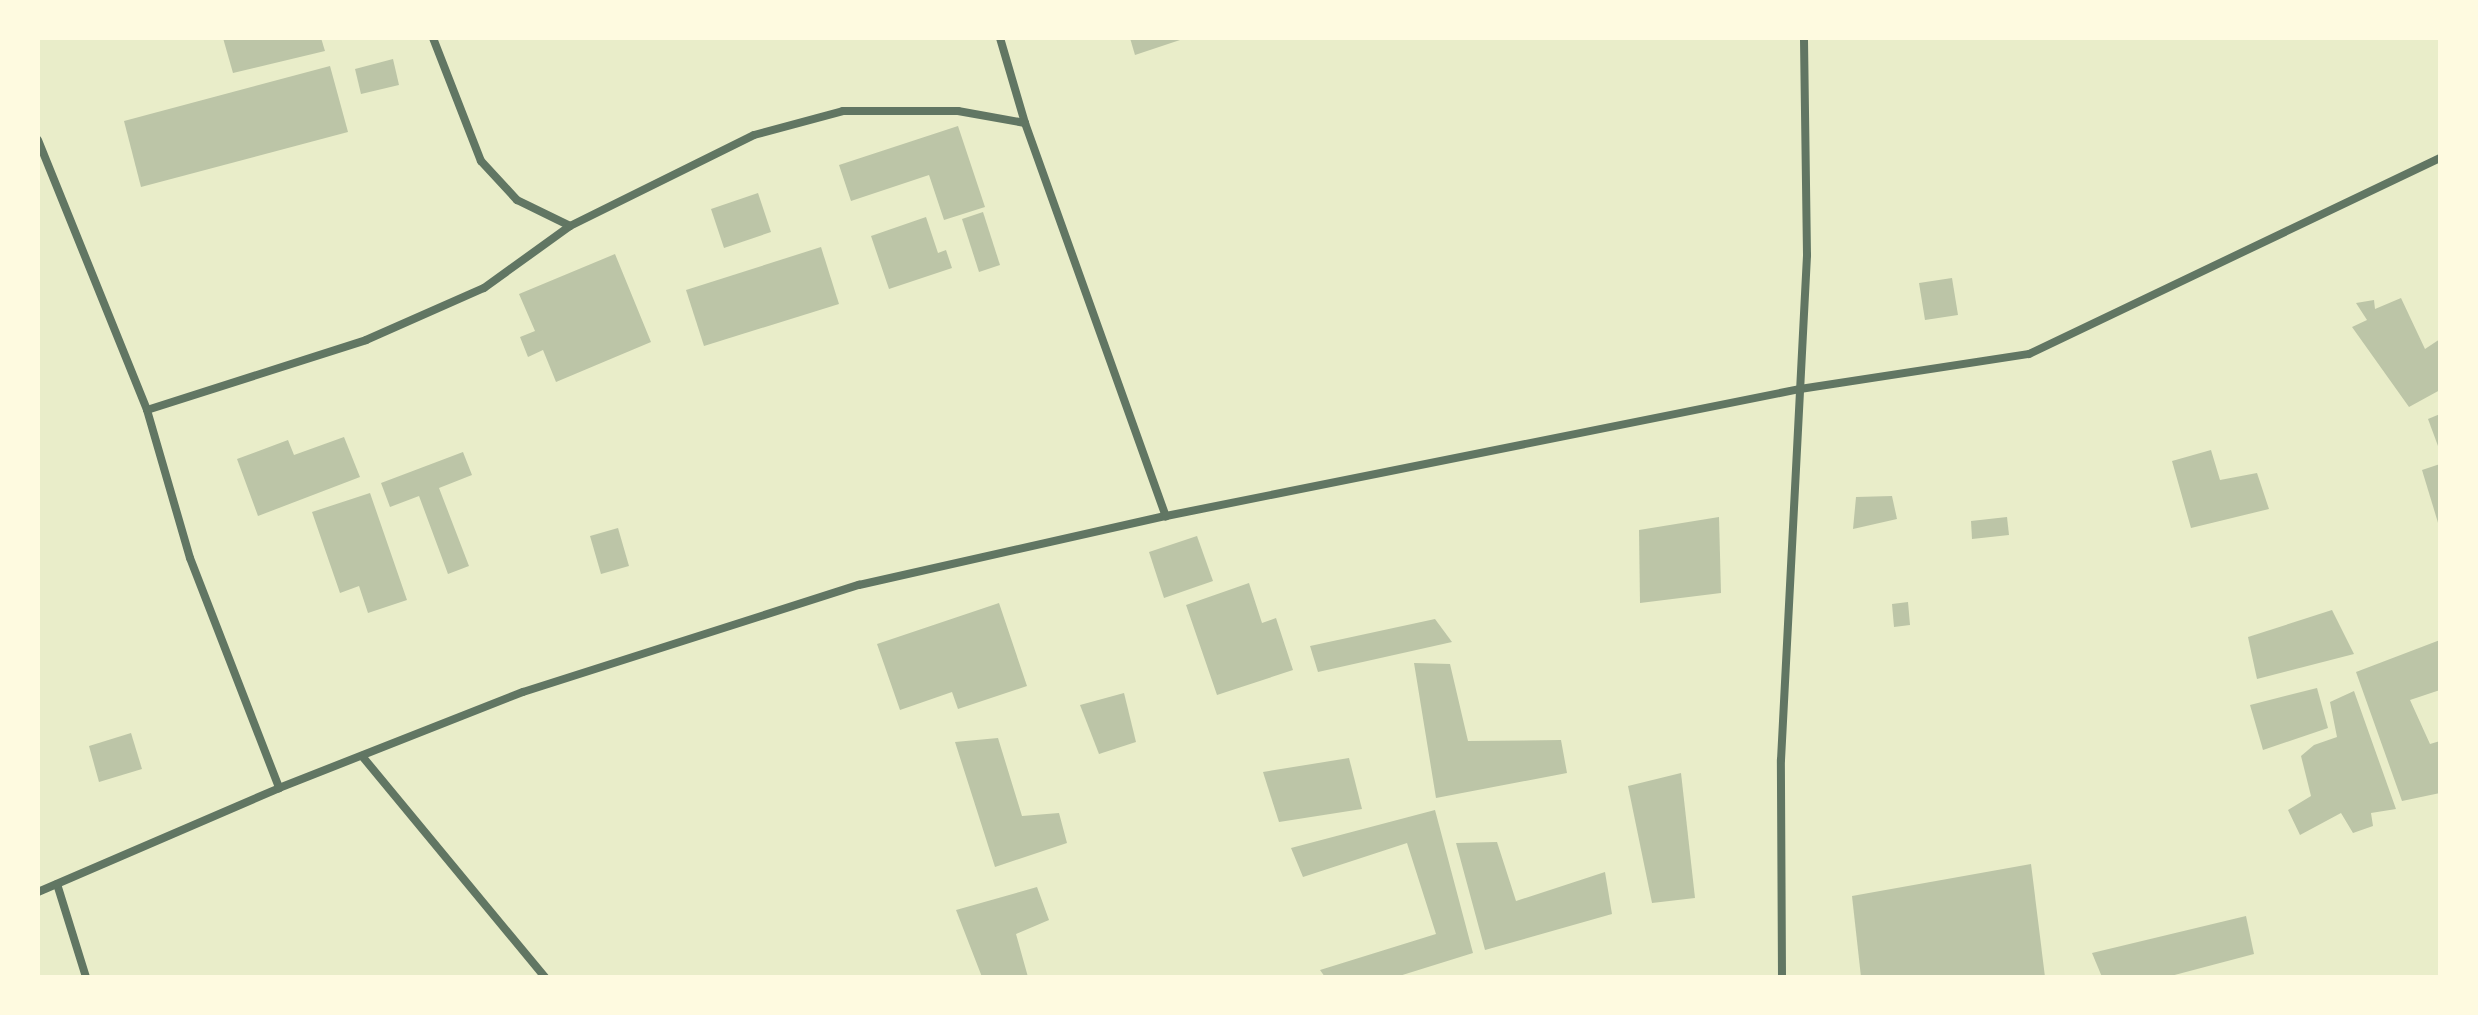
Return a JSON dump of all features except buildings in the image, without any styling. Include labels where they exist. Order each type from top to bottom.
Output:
[{"type":"street","points":[[433,38],[481,161],[517,200],[570,226]]},
{"type":"street","points":[[1000,38],[1025,123],[1166,516]]},
{"type":"street","points":[[1782,977],[1781,760],[1807,255],[1804,38]]},
{"type":"street","points":[[147,410],[380,334],[484,288],[570,226],[754,135],[843,111],[958,111],[1025,123]]},
{"type":"street","points":[[38,140],[147,410],[190,558],[279,788]]},
{"type":"street","points":[[38,892],[279,788],[523,692],[859,585],[1166,516],[1800,389],[2029,354],[2440,158]]},
{"type":"street","points":[[362,756],[545,977]]},
{"type":"street","points":[[57,884],[86,977]]}]
